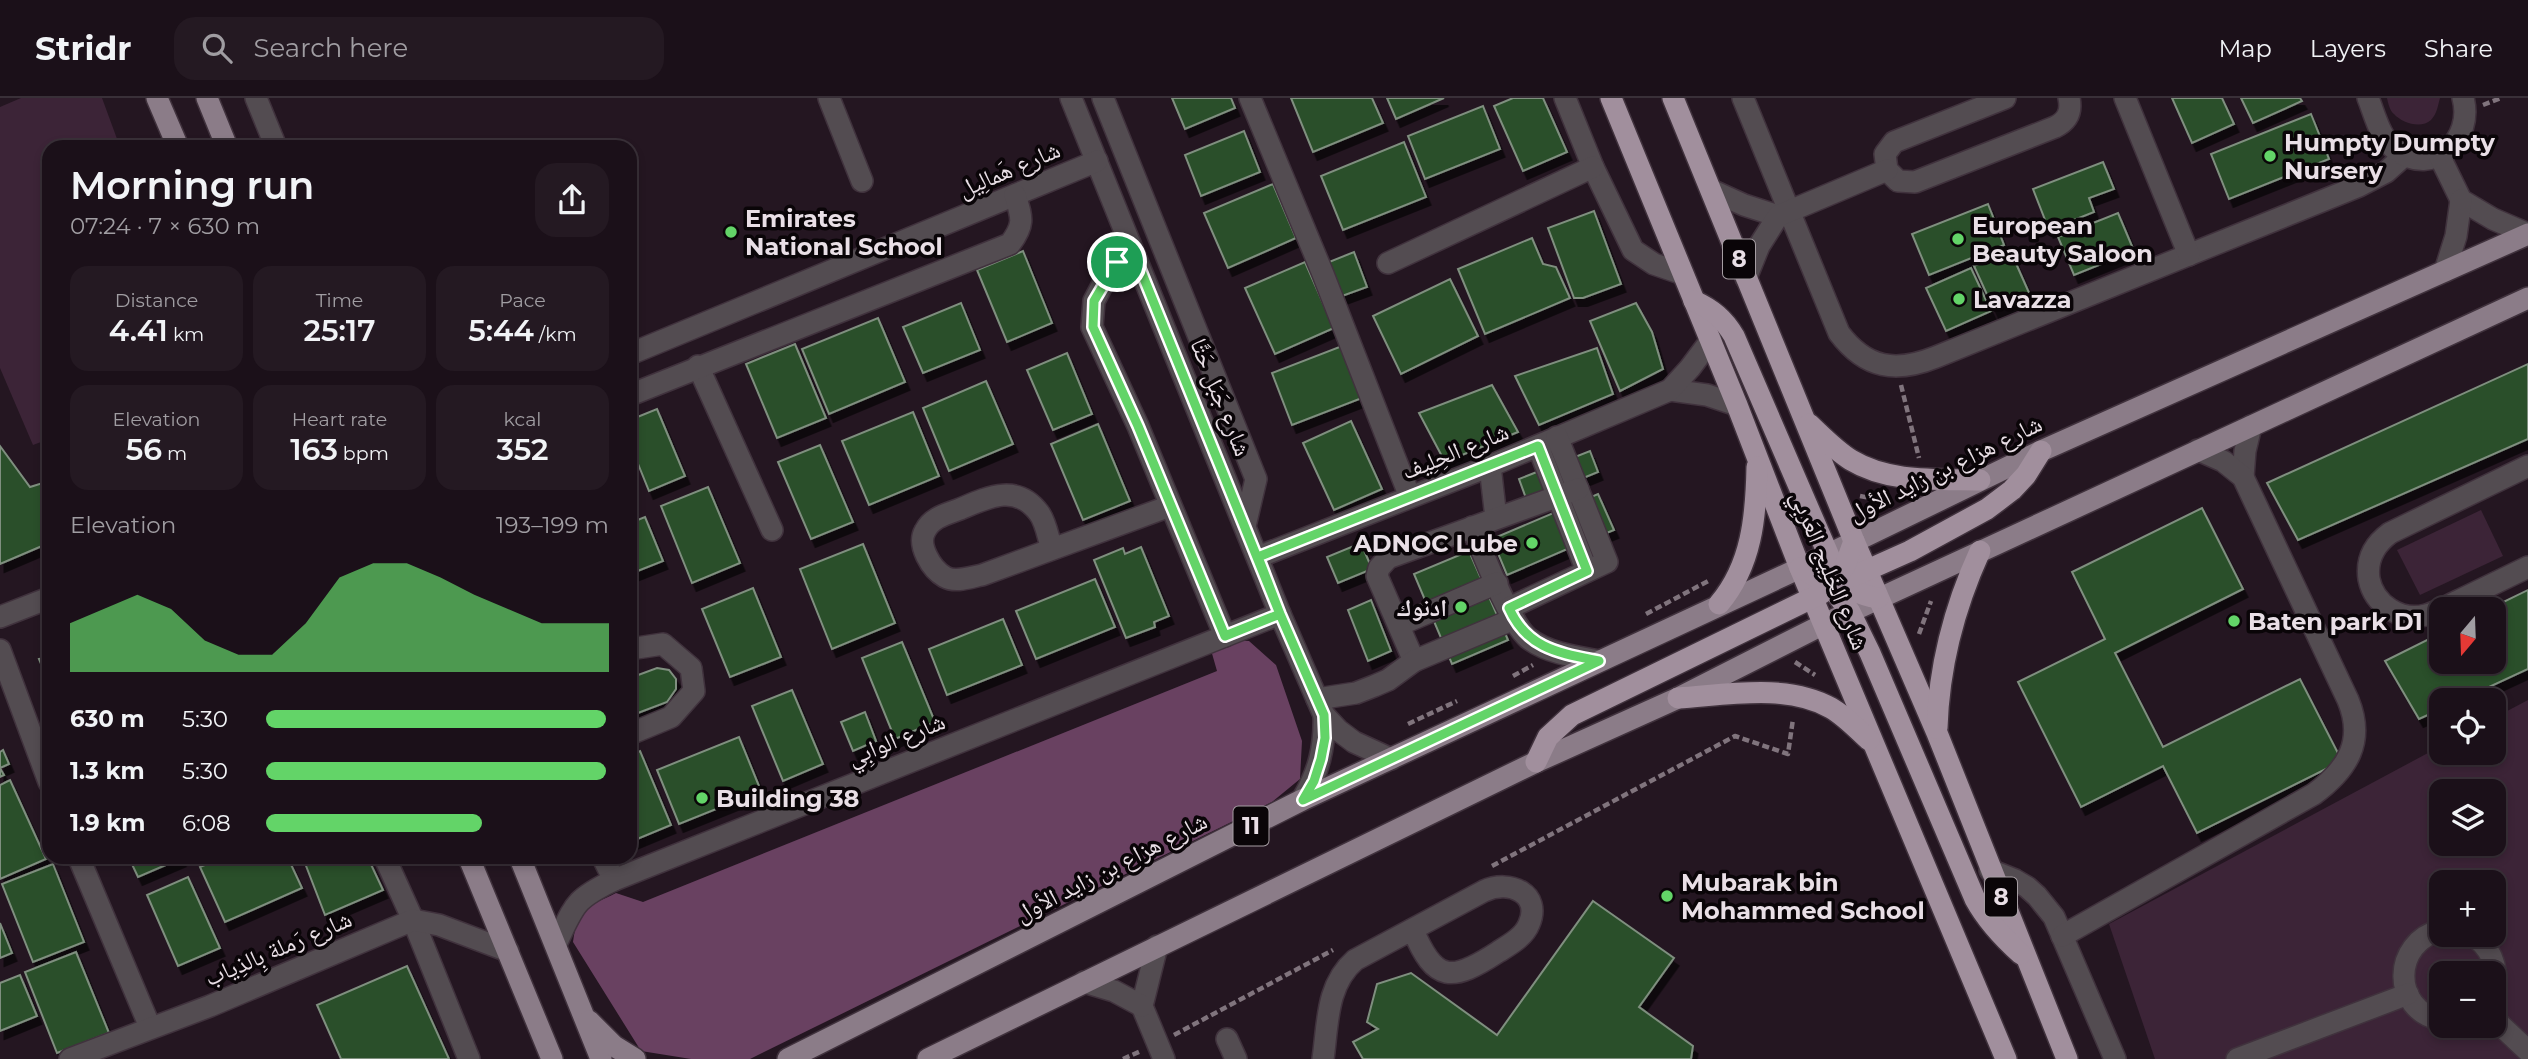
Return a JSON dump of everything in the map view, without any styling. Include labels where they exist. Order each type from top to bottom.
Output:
[{"type":"highway","name":"شارع الخَلِيج العَربِي","points":[[1611,98],[1711,340],[1800,568],[1831,586],[1824,624],[2006,1059]]},
{"type":"highway","name":"شارع الخَلِيج العَربِي","points":[[1673,98],[1854,541],[1937,733],[2067,1059]]},
{"type":"highway","points":[[1694,301],[1713,311],[1734,335],[1828,555],[1831,586],[1850,612],[1870,653],[1975,899],[1992,926],[2026,958]]},
{"type":"highway","points":[[1805,420],[1852,460],[1890,475],[1924,479],[1980,480]]},
{"type":"highway","points":[[1536,762],[1548,737],[1572,715],[1831,586],[1910,551],[2000,501],[2026,475],[2041,451]]},
{"type":"highway","points":[[1719,604],[1739,576],[1750,545],[1757,458]]},
{"type":"highway","points":[[1831,586],[1845,566],[1854,541]]},
{"type":"highway","points":[[1937,733],[1940,680],[1950,629],[1980,551]]},
{"type":"highway","points":[[1831,586],[1878,598]]},
{"type":"highway","points":[[1678,698],[1766,694],[1813,700],[1842,715],[1873,743]]},
{"type":"main road","points":[[158,98],[175,140]]},
{"type":"main road","points":[[207,98],[224,140]]},
{"type":"main road","name":"شارع هزاع بن زايد الأول","points":[[788,1059],[1303,800],[1828,555],[2041,451],[2528,234]]},
{"type":"main road","points":[[928,1059],[1536,762],[1678,698],[1878,598],[2528,298]]},
{"type":"main road","points":[[472,864],[552,1059]]},
{"type":"main road","points":[[523,864],[601,1059]]},
{"type":"main road","points":[[583,1015],[614,1046],[635,1059]]},
{"type":"main road","points":[[537,1022],[537,1059]]},
{"type":"street","points":[[256,98],[273,140]]},
{"type":"street","points":[[829,98],[862,181]]},
{"type":"street","points":[[1051,98],[1074,106]]},
{"type":"street","points":[[1103,98],[1256,479],[1245,526]]},
{"type":"street","points":[[1250,98],[1323,274],[1410,497]]},
{"type":"street","points":[[1565,98],[1593,167],[1633,250],[1654,264],[1683,274]]},
{"type":"street","points":[[1743,98],[1784,214],[1839,333],[1848,344],[1870,360],[1896,367],[1923,362],[2373,180],[2405,155]]},
{"type":"street","points":[[2005,98],[1894,142],[1885,155],[1887,170],[1898,181],[1914,182],[2062,124],[2070,112],[2069,98]]},
{"type":"street","points":[[2125,98],[2189,255]]},
{"type":"street","points":[[2368,98],[2387,141],[2405,155],[2416,158],[2439,155],[2449,150],[2463,133],[2466,111],[2463,98]]},
{"type":"street","name":"شارع جَبَل حَتَّا","points":[[1074,106],[1320,707],[1325,738],[1314,781],[1303,800]]},
{"type":"street","points":[[2439,155],[2461,200],[2493,219],[2528,234]]},
{"type":"street","name":"شارع هَمالِيل","points":[[637,351],[1097,161]]},
{"type":"street","points":[[1388,263],[1593,167]]},
{"type":"street","points":[[1746,278],[1759,246],[1784,214],[1887,170]]},
{"type":"street","points":[[1711,190],[1744,205],[1784,214]]},
{"type":"street","points":[[637,392],[1010,244],[1020,231],[1022,219],[1016,195]]},
{"type":"street","points":[[2445,271],[2456,236],[2461,200]]},
{"type":"street","points":[[1130,244],[1107,276],[1094,301],[1093,327],[1138,426],[1225,636]]},
{"type":"street","name":"شارع الحِلِيف","points":[[1258,557],[1490,466],[1670,390],[1711,340]]},
{"type":"street","points":[[698,366],[772,530]]},
{"type":"street","points":[[1670,390],[1707,395],[1737,405]]},
{"type":"street","points":[[2243,477],[2251,426]]},
{"type":"street","points":[[1320,707],[1388,680],[1414,661],[1607,562],[1568,494],[1547,442]]},
{"type":"street","points":[[2062,936],[2314,794],[2334,778],[2348,760],[2355,731],[2352,710],[2243,477],[2223,461],[2199,450]]},
{"type":"street","points":[[1490,466],[1496,518]]},
{"type":"street","points":[[2528,467],[2390,533],[2382,539],[2371,556],[2369,576],[2376,596],[2383,605],[2403,615],[2414,617],[2436,611],[2528,567]]},
{"type":"street","points":[[1052,549],[1040,514],[1024,500],[1004,494],[988,497],[932,520],[923,533],[923,549],[931,562],[945,577],[960,580],[982,575],[1170,506]]},
{"type":"street","points":[[1414,661],[1377,576],[1379,568],[1388,558],[1568,494]]},
{"type":"street","points":[[1472,527],[1511,613],[1528,638],[1568,655],[1599,661]]},
{"type":"street","points":[[1399,625],[1497,583]]},
{"type":"street","points":[[0,617],[42,601]]},
{"type":"street","name":"شارع الوابِي","points":[[556,943],[575,904],[586,894],[614,880],[1280,614]]},
{"type":"street","points":[[637,648],[663,643],[691,668],[694,691],[671,717],[637,731]]},
{"type":"street","points":[[0,650],[42,763]]},
{"type":"street","name":"شارع جَبَل حَتَّا","points":[[1320,707],[1354,742],[1391,759]]},
{"type":"street","points":[[82,864],[150,1027]]},
{"type":"street","points":[[388,864],[469,1059]]},
{"type":"street","points":[[606,864],[614,880]]},
{"type":"street","points":[[1990,870],[2015,880],[2037,896],[2054,917],[2115,1059]]},
{"type":"street","points":[[1322,1059],[1332,996],[1338,979],[1355,960],[1484,891],[1501,885],[1519,890],[1530,905],[1532,914],[1525,932],[1516,940],[1472,969],[1462,972],[1434,966],[1422,951],[1413,930]]},
{"type":"street","points":[[413,920],[439,925],[508,951]]},
{"type":"street","name":"شارع رَملة بِالذِياب","points":[[70,1059],[210,1006],[413,920]]},
{"type":"street","points":[[2429,935],[2415,944],[2408,955],[2404,982],[2414,1005],[2429,1015]]},
{"type":"street","points":[[1157,946],[1142,1006],[1164,1059]]},
{"type":"street","points":[[1084,982],[1114,991],[1142,1006]]},
{"type":"street","points":[[2237,1059],[2408,994]]},
{"type":"street","points":[[2506,1030],[2528,1051]]},
{"type":"path","points":[[1896,367],[1924,479]]},
{"type":"path","points":[[1860,496],[1890,502]]},
{"type":"path","points":[[1919,634],[1931,601]]},
{"type":"path","points":[[1793,661],[1815,675]]},
{"type":"shaded area","points":[[21,98],[102,98],[117,140],[42,140],[42,442],[33,445],[0,368],[0,107]]},
{"type":"shaded area","points":[[2387,98],[2440,98],[2431,120],[2417,124],[2397,117],[2391,111]]},
{"type":"shaded area","points":[[2481,510],[2503,556],[2420,595],[2397,550]]},
{"type":"shaded area","points":[[1229,640],[1249,641],[1276,665],[1302,741],[1300,779],[1272,802],[750,1059],[691,1059],[641,1051],[573,942],[578,921],[585,910],[616,893],[643,902],[1217,671],[1211,650]]},
{"type":"shaded area","points":[[2528,700],[2528,1059],[2155,1059],[2109,924],[2429,752],[2429,765],[2506,765],[2506,712]]},
{"type":"building","points":[[1172,98],[1231,98],[1235,108],[1185,129]]},
{"type":"building","points":[[1291,98],[1372,98],[1383,123],[1313,152]]},
{"type":"building","points":[[1387,98],[1444,98],[1396,119]]},
{"type":"building","points":[[1513,98],[1543,98],[1567,152],[1523,171],[1494,106]]},
{"type":"building","points":[[2172,98],[2222,98],[2234,124],[2192,143]]},
{"type":"building","points":[[2241,98],[2300,98],[2302,101],[2253,123]]},
{"type":"building","points":[[1483,106],[1500,149],[1425,179],[1408,136]]},
{"type":"building","name":"Humpty Dumpty Nursery","points":[[2311,114],[2329,159],[2229,199],[2211,154]]},
{"type":"building","points":[[1244,131],[1260,172],[1201,196],[1185,155]]},
{"type":"building","points":[[1404,142],[1426,197],[1343,230],[1321,176]]},
{"type":"building","points":[[2103,162],[2114,189],[2089,198],[2094,212],[2049,230],[2033,189]]},
{"type":"building","points":[[1273,184],[1296,238],[1228,268],[1204,213]]},
{"type":"building","name":"European Beauty Saloon","points":[[1988,204],[2004,245],[1929,275],[1912,234]]},
{"type":"building","points":[[1594,211],[1621,284],[1583,298],[1574,298],[1548,228]]},
{"type":"building","points":[[2118,213],[2134,251],[2074,275],[2058,237]]},
{"type":"building","points":[[1532,238],[1543,264],[1556,267],[1570,298],[1485,334],[1458,269]]},
{"type":"building","points":[[2010,250],[2030,295],[1994,310],[1974,266]]},
{"type":"building","points":[[1023,251],[1052,323],[1007,342],[977,270]]},
{"type":"building","points":[[1354,252],[1367,287],[1342,296],[1329,262]]},
{"type":"building","points":[[1305,262],[1334,328],[1275,354],[1245,288]]},
{"type":"building","name":"Lavazza","points":[[1971,268],[1991,311],[1946,331],[1926,288]]},
{"type":"building","points":[[1450,279],[1478,336],[1401,374],[1373,316]]},
{"type":"building","points":[[961,303],[980,350],[923,373],[903,327]]},
{"type":"building","points":[[1636,303],[1652,332],[1663,369],[1620,391],[1590,321]]},
{"type":"building","points":[[878,318],[905,382],[829,414],[802,349]]},
{"type":"building","points":[[795,344],[826,418],[777,438],[746,364]]},
{"type":"building","points":[[1342,346],[1362,398],[1292,425],[1272,373]]},
{"type":"building","points":[[1597,348],[1613,394],[1539,425],[1515,376]]},
{"type":"building","points":[[1067,353],[1092,414],[1053,430],[1027,370]]},
{"type":"building","points":[[2528,364],[2528,439],[2298,540],[2267,483]]},
{"type":"building","points":[[986,381],[1013,444],[949,471],[923,408]]},
{"type":"building","points":[[1492,385],[1518,432],[1445,462],[1419,413]]},
{"type":"building","points":[[657,409],[685,476],[649,491],[637,461],[637,417]]},
{"type":"building","points":[[913,412],[939,476],[869,505],[842,441]]},
{"type":"building","points":[[1351,421],[1382,489],[1334,510],[1303,443]]},
{"type":"building","points":[[1098,424],[1130,501],[1083,520],[1051,444]]},
{"type":"building","points":[[820,445],[853,522],[811,539],[778,462]]},
{"type":"building","points":[[0,446],[30,487],[42,483],[42,546],[0,564]]},
{"type":"building","points":[[1590,451],[1598,472],[1527,501],[1519,479]]},
{"type":"building","points":[[708,487],[740,563],[692,583],[661,506]]},
{"type":"building","points":[[1598,494],[1614,530],[1572,547],[1558,511]]},
{"type":"building","points":[[2202,508],[2243,589],[2115,653],[2163,747],[2300,679],[2342,761],[2197,833],[2163,766],[2081,807],[2018,682],[2105,639],[2072,572]]},
{"type":"building","name":"ADNOC Lube","points":[[1558,511],[1572,547],[1507,575],[1492,539]]},
{"type":"building","points":[[645,517],[663,561],[637,571],[637,520]]},
{"type":"building","points":[[1361,543],[1372,569],[1338,583],[1327,557]]},
{"type":"building","points":[[863,544],[895,623],[832,649],[800,569]]},
{"type":"building","points":[[1141,547],[1169,616],[1154,622],[1155,627],[1126,638],[1094,560],[1123,548],[1125,554]]},
{"type":"building","name":"ادنوك","points":[[1469,551],[1508,640],[1452,664],[1414,574]]},
{"type":"building","points":[[1095,579],[1115,627],[1036,659],[1016,611]]},
{"type":"building","points":[[753,588],[781,657],[730,677],[702,609]]},
{"type":"building","points":[[2528,590],[2528,669],[2487,688],[2429,688],[2429,714],[2419,719],[2385,661],[2429,639],[2429,674],[2506,674],[2506,601]]},
{"type":"building","points":[[1371,600],[1391,651],[1368,661],[1348,610]]},
{"type":"building","points":[[1003,619],[1022,665],[947,695],[929,649]]},
{"type":"building","points":[[902,642],[935,722],[895,739],[862,658]]},
{"type":"building","points":[[657,668],[669,670],[676,679],[676,689],[667,702],[637,713],[637,675]]},
{"type":"building","points":[[792,690],[823,764],[783,781],[752,706]]},
{"type":"building","points":[[865,712],[876,741],[853,751],[841,722]]},
{"type":"building","points":[[739,737],[761,791],[679,824],[657,770]]},
{"type":"building","points":[[3,750],[9,764],[0,768],[0,752]]},
{"type":"building","points":[[640,751],[671,825],[637,839],[637,752]]},
{"type":"building","points":[[10,780],[42,850],[42,861],[0,879],[0,785]]},
{"type":"building","points":[[53,864],[84,942],[33,962],[2,884]]},
{"type":"building","points":[[132,864],[168,864],[138,877]]},
{"type":"building","points":[[207,864],[291,864],[302,888],[225,922],[200,867]]},
{"type":"building","points":[[305,864],[371,864],[383,890],[325,915]]},
{"type":"building","points":[[188,877],[220,948],[178,966],[147,895]]},
{"type":"building","points":[[1593,901],[1674,958],[1639,1007],[1693,1046],[1691,1059],[1363,1059],[1353,1042],[1378,1029],[1367,1022],[1377,984],[1411,973],[1497,1035]]},
{"type":"building","points":[[0,923],[12,953],[0,958]]},
{"type":"building","points":[[76,952],[109,1033],[57,1053],[25,972]]},
{"type":"building","points":[[407,966],[449,1059],[341,1059],[317,1005]]},
{"type":"building","points":[[20,975],[37,1016],[0,1031],[0,983]]},
{"type":"place","name":"Humpty Dumpty Nursery","points":[[2270,156]]},
{"type":"place","name":"Emirates National School","points":[[731,232]]},
{"type":"place","name":"European Beauty Saloon","points":[[1958,239]]},
{"type":"place","name":"Lavazza","points":[[1959,299]]},
{"type":"place","name":"ADNOC Lube","points":[[1532,543]]},
{"type":"place","name":"ادنوك","points":[[1461,607]]},
{"type":"place","name":"Baten park D1","points":[[2234,621]]},
{"type":"place","name":"Building 38","points":[[702,798]]},
{"type":"place","name":"Mubarak bin Mohammed School","points":[[1667,896]]},
{"type":"route","points":[[1117,262],[1094,301],[1093,327],[1138,426],[1225,636],[1280,614],[1258,557],[1538,446],[1587,571],[1509,608],[1528,638],[1568,655],[1599,661],[1303,800],[1314,781],[1321,759],[1325,738],[1324,715],[1280,614],[1130,244],[1117,262]]}]
